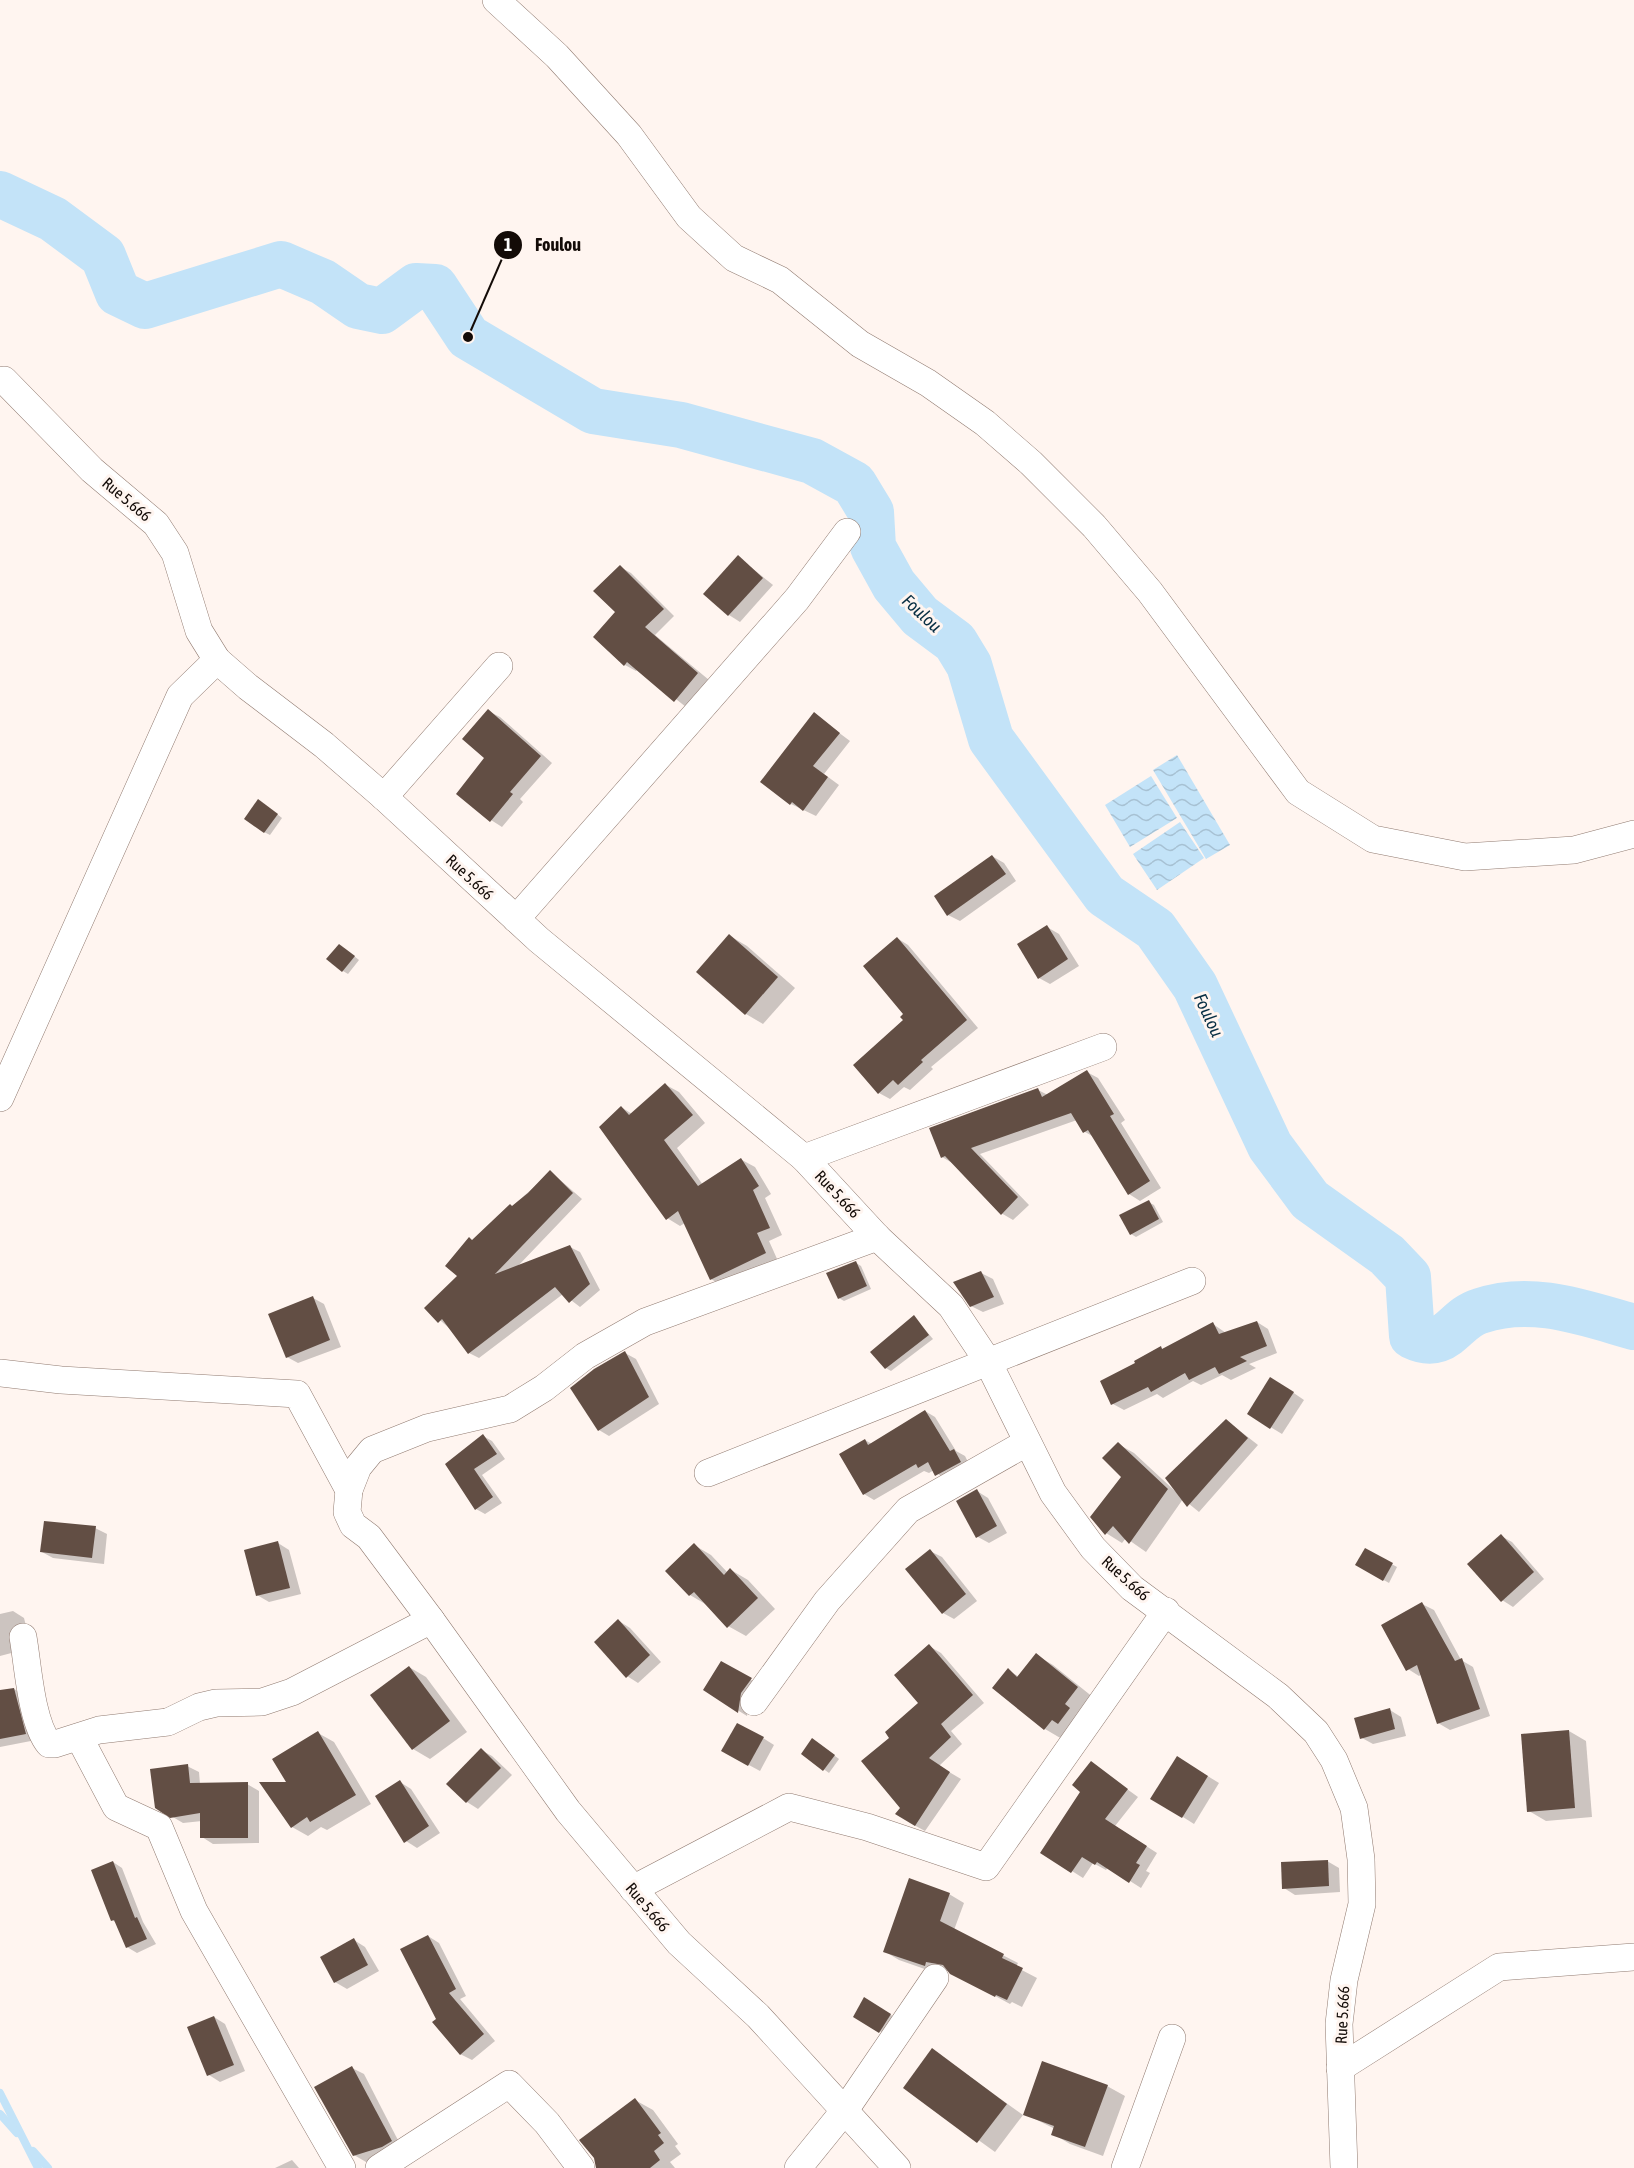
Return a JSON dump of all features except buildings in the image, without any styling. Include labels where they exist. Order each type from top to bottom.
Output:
[{"type":"street","points":[[496,0],[557,56],[629,135],[689,217],[734,258],[780,280],[860,344],[928,383],[985,423],[1031,463],[1094,526],[1149,592],[1298,792],[1373,839],[1465,857],[1574,850],[1634,834]]},
{"type":"street","name":"Rue 5.666","points":[[4,380],[92,470],[156,524],[175,553],[199,631],[218,660],[248,687],[324,745],[384,797],[516,919],[804,1158],[877,1237],[951,1306],[987,1360],[1026,1443],[1053,1493],[1093,1548],[1132,1588],[1278,1696],[1316,1732],[1334,1760],[1354,1808],[1361,1859],[1362,1904],[1344,1980],[1339,2024],[1344,2168]]},
{"type":"street","points":[[516,919],[797,599],[847,531]]},
{"type":"street","points":[[0,1098],[180,696],[218,660]]},
{"type":"street","points":[[384,797],[499,666]]},
{"type":"street","points":[[804,1158],[1103,1047]]},
{"type":"street","points":[[349,1490],[358,1467],[372,1450],[380,1446],[426,1428],[510,1408],[544,1388],[585,1356],[645,1322],[877,1237]]},
{"type":"street","points":[[708,1473],[987,1360],[1192,1281]]},
{"type":"street","points":[[0,1373],[61,1380],[297,1394],[349,1490]]},
{"type":"street","points":[[753,1702],[827,1601],[908,1510],[1026,1443]]},
{"type":"street","name":"Rue 5.666","points":[[349,1490],[347,1512],[353,1525],[369,1537],[568,1811],[679,1943],[758,2016],[897,2168]]},
{"type":"street","points":[[633,1889],[789,1807],[867,1827],[986,1867],[1166,1611]]},
{"type":"street","points":[[23,1637],[43,1737],[49,1744],[55,1744],[119,1726],[168,1722],[199,1707],[216,1703],[262,1702],[292,1692],[430,1620]]},
{"type":"street","points":[[79,1737],[116,1807],[159,1827],[194,1911],[342,2168]]},
{"type":"street","points":[[1340,2068],[1499,1967],[1634,1957]]},
{"type":"street","points":[[798,2168],[845,2110],[935,1978]]},
{"type":"street","points":[[1125,2168],[1172,2038]]},
{"type":"street","points":[[379,2168],[509,2084],[548,2123],[581,2168]]},
{"type":"water","points":[[1177,755],[1230,845],[1206,859],[1153,770]]},
{"type":"water","points":[[1151,776],[1177,818],[1130,847],[1105,805]]},
{"type":"water","points":[[1180,822],[1204,858],[1157,890],[1133,854]]},
{"type":"waterway","name":"Foulou","points":[[0,194],[53,219],[103,256],[118,293],[145,306],[281,264],[323,282],[358,306],[382,311],[416,286],[435,287],[468,337],[593,411],[681,425],[812,461],[854,484],[871,512],[873,547],[894,585],[920,616],[955,642],[969,665],[991,739],[1105,895],[1155,929],[1195,986],[1270,1146],[1310,1200],[1387,1255],[1408,1277],[1412,1336],[1424,1340],[1442,1338],[1471,1315],[1480,1311],[1519,1304],[1558,1307],[1634,1327]]},
{"type":"waterway","points":[[0,2093],[38,2168]]},
{"type":"waterway","points":[[0,2114],[17,2133]]},
{"type":"waterway","points":[[33,2151],[48,2168]]},
{"type":"place","name":"Foulou","points":[[468,337]]}]
